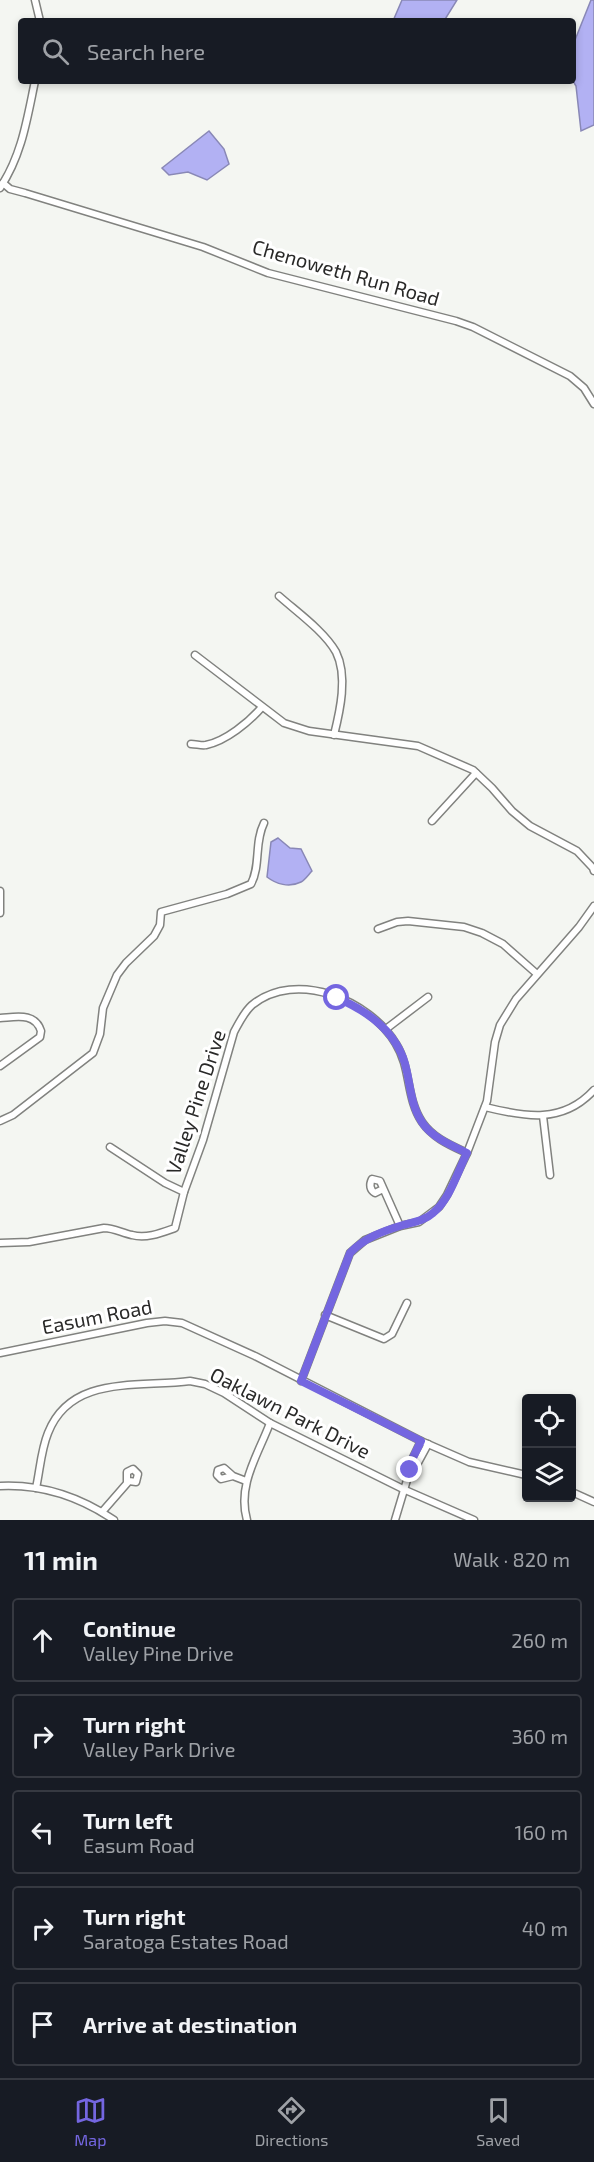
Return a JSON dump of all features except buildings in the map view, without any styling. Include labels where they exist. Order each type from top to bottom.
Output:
[{"type":"street","points":[[35,0],[39,18]]},
{"type":"street","points":[[1,185],[16,159],[24,138],[34,84]]},
{"type":"street","name":"Chenoweth Run Road","points":[[1,185],[203,247],[268,273],[473,327],[570,376],[584,388],[594,404]]},
{"type":"street","points":[[279,596],[316,629],[336,652],[342,673],[334,735]]},
{"type":"street","points":[[195,655],[284,723],[309,731],[418,746],[476,773],[512,811],[530,826],[577,851],[594,872]]},
{"type":"street","points":[[191,744],[206,745],[229,735],[250,721],[262,707]]},
{"type":"street","points":[[432,820],[476,773]]},
{"type":"street","points":[[0,1121],[13,1115],[90,1056],[100,1034],[103,1008],[117,975],[154,936],[160,925],[161,912],[227,894],[251,884],[256,875],[259,832],[264,823]]},
{"type":"street","points":[[0,891],[0,913]]},
{"type":"street","points":[[301,1381],[350,1253],[365,1240],[400,1226],[419,1222],[439,1207],[467,1153],[485,1107],[500,1024],[516,999],[579,927],[594,906]]},
{"type":"street","points":[[378,929],[408,921],[474,930],[503,944],[537,974]]},
{"type":"street","name":"Valley Pine Drive","points":[[0,1243],[29,1242],[104,1228],[113,1228],[134,1236],[144,1236],[175,1228],[234,1032],[253,1005],[283,991],[312,990],[354,1005],[372,1016],[386,1029],[401,1053],[411,1095],[423,1123],[437,1137],[467,1153]]},
{"type":"street","points":[[386,1029],[428,997]]},
{"type":"street","points":[[0,1018],[29,1017],[35,1019],[41,1031],[40,1037],[0,1066]]},
{"type":"street","points":[[485,1107],[518,1115],[543,1116],[572,1107],[594,1090]]},
{"type":"street","points":[[543,1116],[550,1175]]},
{"type":"street","points":[[110,1147],[165,1183],[184,1192]]},
{"type":"street","points":[[383,1189],[400,1226]]},
{"type":"street","points":[[325,1315],[384,1339],[392,1334],[407,1303]]},
{"type":"street","name":"Easum Road","points":[[0,1353],[147,1323],[173,1321],[194,1327],[421,1441],[469,1462],[522,1474]]},
{"type":"street","name":"Oaklawn Park Drive","points":[[36,1488],[48,1434],[55,1419],[72,1401],[98,1388],[190,1382],[205,1384],[224,1393],[270,1423],[403,1489],[474,1520]]},
{"type":"street","points":[[247,1520],[244,1511],[246,1481],[270,1423]]},
{"type":"street","points":[[395,1520],[410,1464],[421,1441]]},
{"type":"street","points":[[410,1470],[415,1468],[428,1444]]},
{"type":"street","points":[[102,1512],[129,1481],[136,1482],[138,1474],[133,1469],[127,1472],[127,1483]]},
{"type":"street","points":[[233,1476],[246,1481]]},
{"type":"street","points":[[0,1486],[36,1488],[69,1496],[114,1520]]},
{"type":"street","points":[[576,1494],[594,1502]]},
{"type":"water","points":[[402,0],[457,0],[446,18],[394,18]]},
{"type":"water","points":[[591,0],[594,0],[594,125],[581,131],[575,84],[576,38]]},
{"type":"water","points":[[209,131],[224,149],[229,164],[207,180],[188,172],[169,175],[162,168]]},
{"type":"water","points":[[278,838],[290,848],[301,849],[312,871],[301,882],[292,885],[283,884],[267,877],[271,842]]},
{"type":"route","points":[[337,998],[361,1009],[386,1029],[401,1053],[414,1106],[423,1123],[442,1141],[467,1153],[447,1194],[433,1213],[419,1222],[375,1235],[357,1245],[350,1253],[301,1381],[421,1441],[410,1464],[410,1470]]}]
